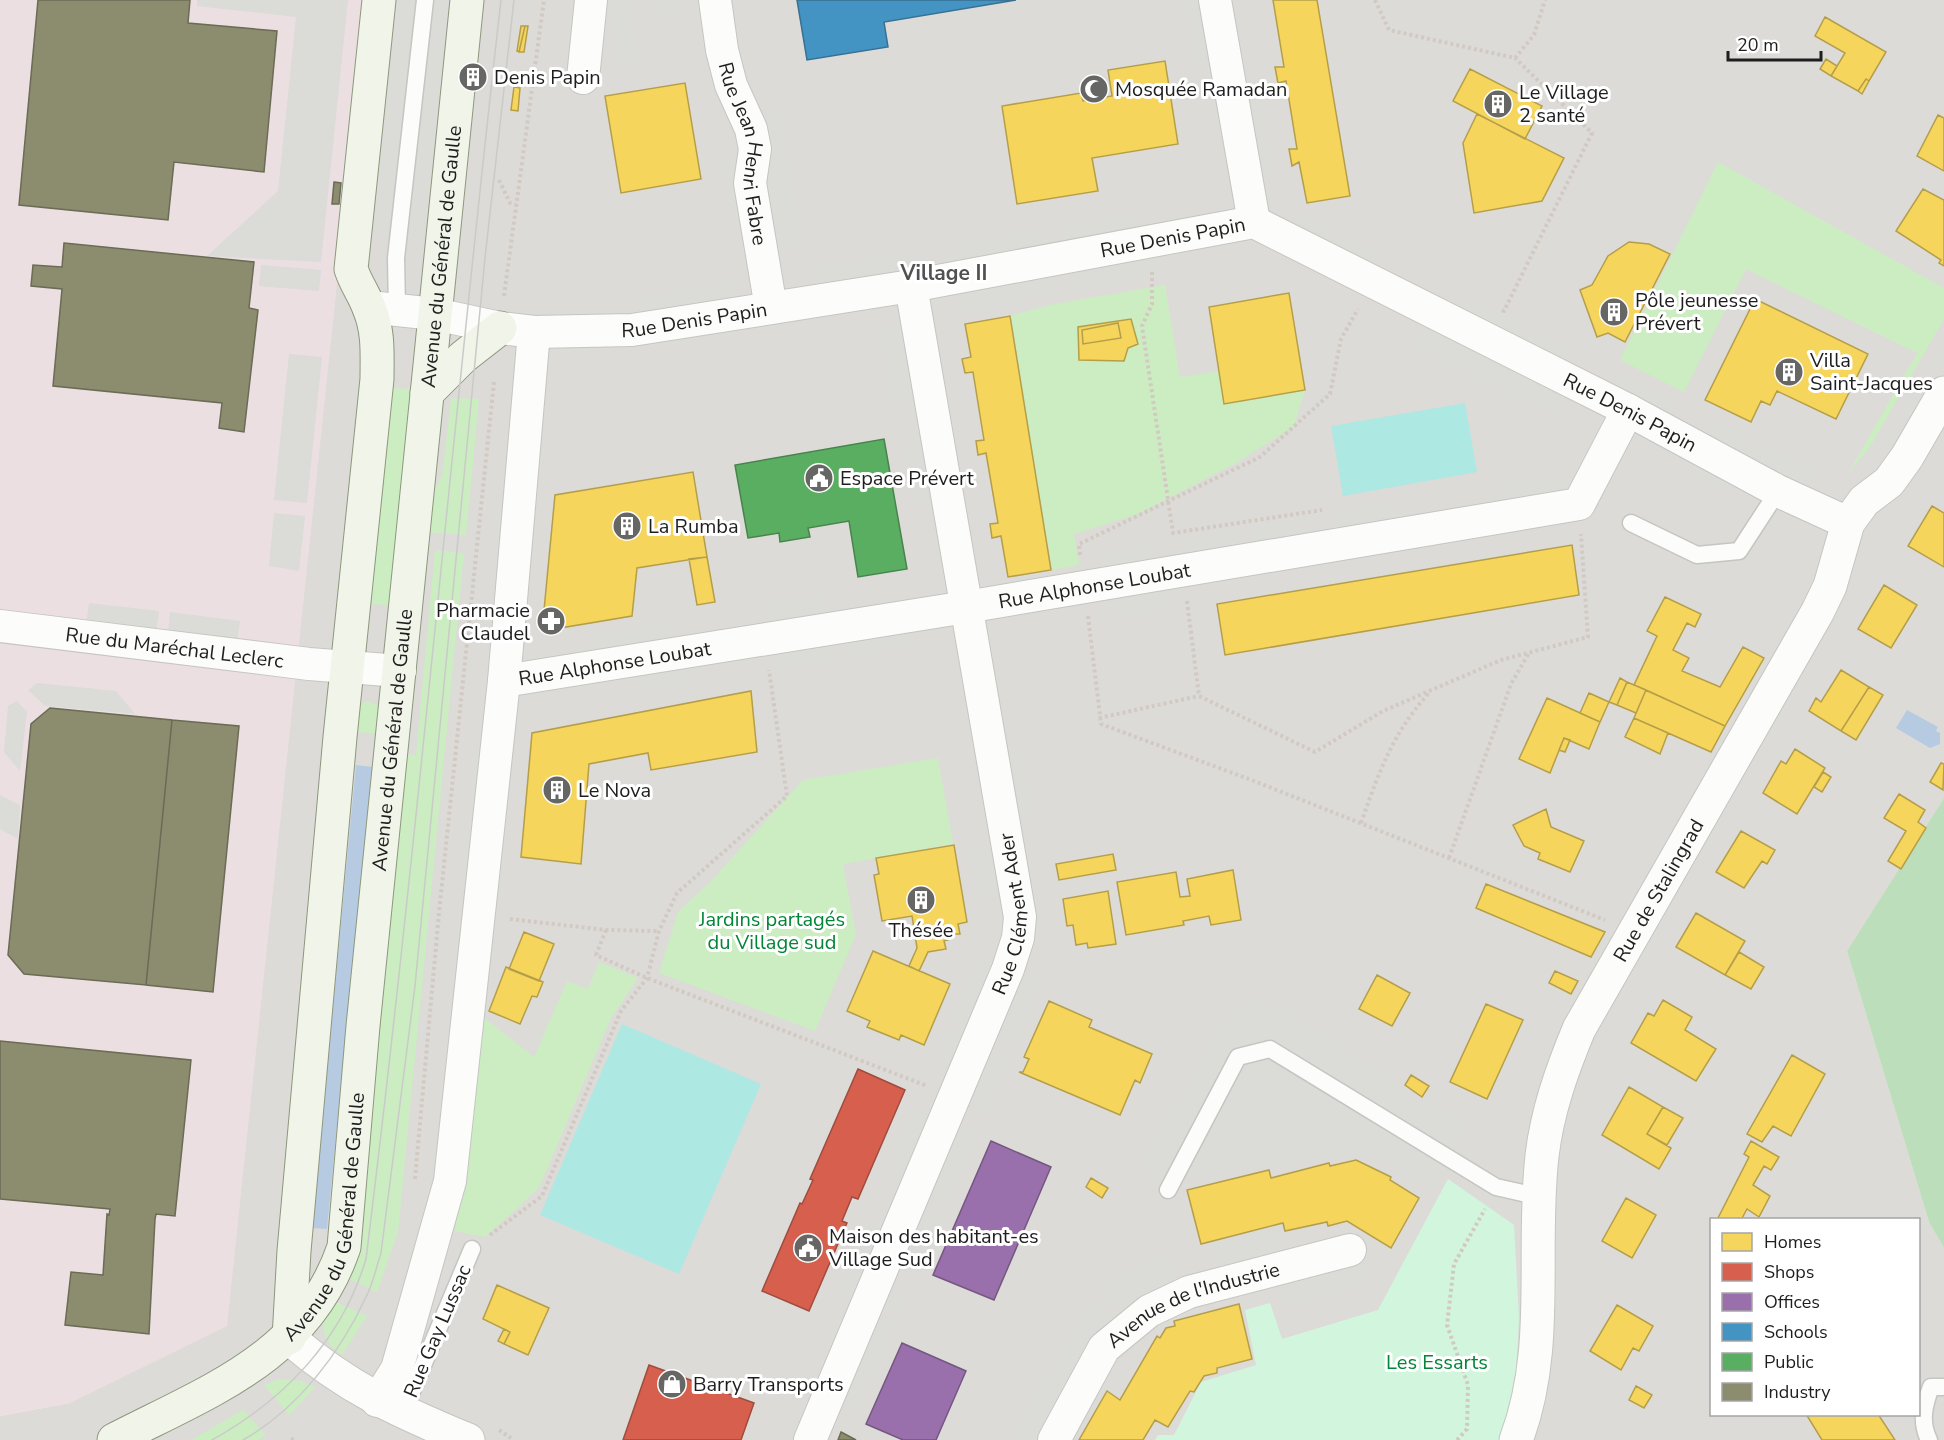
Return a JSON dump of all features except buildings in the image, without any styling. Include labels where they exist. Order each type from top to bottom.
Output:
[{"type":"main road","name":"Avenue du Général de Gaulle","points":[[289,1338],[294,1251],[376,379],[378,337],[383,308],[356,286],[351,269],[379,0]]},
{"type":"main road","name":"Avenue du Général de Gaulle","points":[[289,1338],[335,1274],[344,1247],[363,1026],[467,0]]},
{"type":"main road","points":[[428,393],[501,316]]},
{"type":"main road","points":[[114,1440],[239,1375],[289,1338]]},
{"type":"street","points":[[583,78],[591,0]]},
{"type":"street","name":"Rue Jean Henri Fabre","points":[[715,0],[722,50],[731,84],[751,129],[755,149],[750,183],[771,308]]},
{"type":"street","points":[[1215,0],[1254,222]]},
{"type":"street","name":"Rue Denis Papin","points":[[383,308],[435,314],[501,316],[534,332],[632,330],[912,286],[1254,222],[1628,410],[1778,490],[1848,523]]},
{"type":"street","name":"Rue Clément Ader","points":[[810,1440],[1008,969],[1018,938],[1020,917],[912,286]]},
{"type":"street","points":[[390,1407],[397,1369],[447,1199],[504,681],[534,332]]},
{"type":"street","name":"Rue de Stalingrad","points":[[1516,1440],[1528,1408],[1538,1347],[1542,1155],[1562,1070],[1579,1029],[1818,612],[1830,586],[1848,523],[1864,501],[1888,482],[1907,457],[1944,393]]},
{"type":"street","points":[[1579,504],[1628,410]]},
{"type":"street","name":"Rue Alphonse Loubat","points":[[504,681],[966,608],[1579,504]]},
{"type":"street","name":"Rue du Maréchal Leclerc","points":[[0,626],[309,664],[400,670]]},
{"type":"street","name":"Avenue de l'Industrie","points":[[1054,1440],[1104,1348],[1149,1311],[1189,1292],[1350,1250]]},
{"type":"street","points":[[289,1338],[324,1367],[390,1407],[468,1440]]},
{"type":"lane","points":[[383,308],[396,258],[425,0]]},
{"type":"lane","points":[[1631,523],[1696,555],[1740,551],[1778,490]]},
{"type":"lane","points":[[1168,1190],[1238,1058],[1270,1049],[1496,1187],[1540,1197]]},
{"type":"lane","name":"Rue Gay Lussac","points":[[390,1407],[472,1249]]},
{"type":"lane","points":[[1929,1440],[1925,1432],[1923,1407],[1931,1387],[1944,1387]]},
{"type":"path","points":[[501,316],[544,0]]},
{"type":"path","points":[[1376,0],[1389,30],[1515,58],[1592,133],[1504,311],[1494,306]]},
{"type":"path","points":[[1515,58],[1534,35],[1545,0]]},
{"type":"path","points":[[499,180],[510,203],[515,204]]},
{"type":"path","points":[[1151,241],[1152,304],[1142,326],[1173,533],[1322,510]]},
{"type":"path","points":[[1374,282],[1341,339],[1330,394],[1260,457],[1079,544],[1101,724],[1603,919],[1632,936]]},
{"type":"path","points":[[415,1190],[439,912],[494,382]]},
{"type":"path","points":[[1099,718],[1199,696],[1315,752],[1383,711],[1501,660],[1588,637],[1579,504]]},
{"type":"path","points":[[1184,570],[1199,696]]},
{"type":"path","points":[[472,1249],[542,1196],[621,1011],[647,978],[659,932],[677,893],[787,796],[764,639]]},
{"type":"path","points":[[1449,858],[1511,684],[1529,653]]},
{"type":"path","points":[[1361,824],[1381,766],[1406,718],[1432,690]]},
{"type":"path","points":[[439,912],[606,930],[659,932]]},
{"type":"path","points":[[606,930],[596,955],[647,978],[953,1096]]},
{"type":"path","points":[[1457,1440],[1467,1429],[1468,1385],[1447,1325],[1454,1264],[1496,1187]]},
{"type":"shaded area","points":[[0,0],[367,0],[227,1326],[70,1403],[0,1416]]},
{"type":"shaded area","points":[[197,0],[348,0],[321,262],[207,256],[278,191],[296,17],[197,6]]},
{"type":"shaded area","points":[[361,0],[1944,0],[1944,798],[1847,951],[1929,1222],[1944,1248],[1944,1440],[0,1440],[0,1416],[70,1403]]},
{"type":"shaded area","points":[[389,0],[455,0],[429,234],[404,238],[377,236],[364,227]]},
{"type":"shaded area","points":[[608,0],[629,0],[639,59],[618,63]]},
{"type":"shaded area","points":[[657,0],[678,0],[682,24],[662,27]]},
{"type":"shaded area","points":[[1186,0],[1207,0],[1217,62],[1197,65]]},
{"type":"shaded area","points":[[1256,72],[1273,173],[1264,175],[1247,73]]},
{"type":"shaded area","points":[[779,106],[802,243],[782,247],[758,109]]},
{"type":"shaded area","points":[[743,156],[753,213],[732,216],[722,159]]},
{"type":"shaded area","points":[[1135,213],[1138,233],[1063,247],[1059,226]]},
{"type":"shaded area","points":[[1299,215],[1330,230],[1321,248],[1289,233]]},
{"type":"shaded area","points":[[1042,229],[1045,249],[954,265],[951,246]]},
{"type":"shaded area","points":[[1338,234],[1380,255],[1371,273],[1329,253]]},
{"type":"shaded area","points":[[916,250],[920,271],[815,288],[812,268]]},
{"type":"shaded area","points":[[1159,256],[1162,276],[1071,292],[1067,271]]},
{"type":"shaded area","points":[[261,265],[321,270],[319,291],[259,286]]},
{"type":"shaded area","points":[[1049,275],[1053,295],[962,311],[958,290]]},
{"type":"shaded area","points":[[734,281],[737,302],[645,317],[643,297]]},
{"type":"shaded area","points":[[1469,298],[1521,324],[1512,343],[1459,317]]},
{"type":"shaded area","points":[[901,326],[913,396],[892,399],[881,330]]},
{"type":"shaded area","points":[[1422,327],[1565,399],[1555,417],[1413,346]]},
{"type":"shaded area","points":[[1530,328],[1572,348],[1562,367],[1521,347]]},
{"type":"shaded area","points":[[1944,347],[1944,365],[1887,463],[1884,449]]},
{"type":"shaded area","points":[[289,354],[322,357],[307,503],[274,500]]},
{"type":"shaded area","points":[[1623,373],[1675,400],[1666,418],[1614,393]]},
{"type":"shaded area","points":[[1465,403],[1477,472],[1343,496],[1331,426]]},
{"type":"shaded area","points":[[1718,421],[1749,436],[1740,455],[1709,440]]},
{"type":"shaded area","points":[[920,434],[932,503],[911,506],[899,438]]},
{"type":"shaded area","points":[[1758,440],[1821,471],[1811,490],[1749,459]]},
{"type":"shaded area","points":[[1689,460],[1738,484],[1733,493],[1685,470]]},
{"type":"shaded area","points":[[1561,473],[1565,494],[1496,506],[1492,486]]},
{"type":"shaded area","points":[[501,494],[511,494],[498,622],[488,621]]},
{"type":"shaded area","points":[[1393,502],[1397,523],[1340,533],[1336,512]]},
{"type":"shaded area","points":[[274,513],[305,516],[299,571],[269,566]]},
{"type":"shaded area","points":[[1297,519],[1300,540],[1254,547],[1251,526]]},
{"type":"shaded area","points":[[1239,528],[1243,549],[1185,559],[1182,538]]},
{"type":"shaded area","points":[[1156,543],[1160,563],[1103,573],[1099,552]]},
{"type":"shaded area","points":[[1164,586],[1168,607],[1110,617],[1107,596]]},
{"type":"shaded area","points":[[822,595],[825,616],[768,626],[764,605]]},
{"type":"shaded area","points":[[89,603],[159,611],[156,632],[86,624]]},
{"type":"shaded area","points":[[170,612],[240,621],[237,642],[168,634]]},
{"type":"shaded area","points":[[674,621],[678,641],[597,655],[594,635]]},
{"type":"shaded area","points":[[915,625],[918,645],[842,658],[839,637]]},
{"type":"shaded area","points":[[830,639],[833,659],[776,670],[771,649]]},
{"type":"shaded area","points":[[699,661],[703,682],[645,692],[641,671]]},
{"type":"shaded area","points":[[37,683],[116,691],[135,714],[45,706],[28,690]]},
{"type":"shaded area","points":[[17,701],[27,712],[20,771],[4,752],[8,706]]},
{"type":"shaded area","points":[[1907,710],[1938,727],[1936,731],[1940,733],[1940,744],[1930,748],[1896,728]]},
{"type":"shaded area","points":[[477,740],[486,741],[479,818],[469,817]]},
{"type":"shaded area","points":[[1022,754],[1034,826],[1015,829],[1003,757]]},
{"type":"shaded area","points":[[356,765],[372,767],[327,1229],[312,1228]]},
{"type":"shaded area","points":[[0,795],[20,805],[18,839],[0,829]]},
{"type":"shaded area","points":[[468,826],[478,826],[470,904],[460,903]]},
{"type":"shaded area","points":[[497,829],[507,830],[499,906],[490,905]]},
{"type":"shaded area","points":[[990,842],[999,893],[978,896],[969,845]]},
{"type":"shaded area","points":[[978,958],[998,966],[971,1030],[951,1021]]},
{"type":"shaded area","points":[[1022,975],[1041,983],[1014,1047],[995,1040]]},
{"type":"shaded area","points":[[1254,1001],[1269,1002],[1289,1012],[1469,1128],[1433,1192],[1371,1154],[1161,1181],[1139,1168],[1222,1021],[1239,1005]]},
{"type":"shaded area","points":[[622,1024],[761,1084],[679,1274],[540,1215]]},
{"type":"shaded area","points":[[948,1030],[967,1038],[953,1070],[934,1062]]},
{"type":"shaded area","points":[[991,1048],[1010,1056],[986,1111],[968,1103]]},
{"type":"shaded area","points":[[915,1107],[934,1115],[905,1182],[886,1174]]},
{"type":"shaded area","points":[[958,1125],[977,1133],[948,1201],[930,1193]]},
{"type":"shaded area","points":[[926,1201],[944,1209],[917,1274],[898,1265]]},
{"type":"shaded area","points":[[867,1220],[886,1227],[872,1260],[853,1251]]},
{"type":"shaded area","points":[[1279,1227],[1286,1254],[1216,1270],[1208,1242]]},
{"type":"shaded area","points":[[1169,1254],[1177,1280],[1140,1296],[1122,1309],[1095,1294],[1125,1272]]},
{"type":"shaded area","points":[[849,1260],[868,1268],[850,1311],[831,1303]]},
{"type":"shaded area","points":[[1365,1263],[1370,1285],[1285,1305],[1282,1281]]},
{"type":"shaded area","points":[[893,1279],[912,1287],[901,1312],[882,1303]]},
{"type":"shaded area","points":[[1091,1300],[1118,1316],[1109,1326],[1043,1440],[1008,1440]]},
{"type":"shaded area","points":[[877,1314],[896,1323],[873,1376],[854,1368]]},
{"type":"shaded area","points":[[851,1377],[869,1384],[855,1417],[837,1409]]},
{"type":"green space","points":[[1718,162],[1944,288],[1944,319],[1870,447],[1849,472],[1917,353],[1746,269],[1684,392],[1620,360]]},
{"type":"green space","points":[[1165,285],[1180,377],[1219,371],[1224,404],[1305,390],[1294,426],[1236,463],[1138,514],[1074,534],[1079,565],[1052,570],[1009,316],[1054,304]]},
{"type":"green space","points":[[383,387],[416,390],[395,606],[363,603]]},
{"type":"green space","points":[[451,398],[479,399],[466,535],[424,532],[427,504],[442,476]]},
{"type":"green space","points":[[435,550],[464,553],[398,1232],[377,1292],[345,1277],[401,754],[416,755]]},
{"type":"green space","points":[[368,701],[382,709],[383,735],[350,731],[355,708]]},
{"type":"green space","name":"Jardins partagés du Village sud","points":[[938,758],[953,844],[843,864],[856,934],[815,1031],[659,973],[678,912],[711,881],[803,780]]},
{"type":"green space","points":[[1944,798],[1944,1248],[1929,1222],[1847,951]]},
{"type":"green space","points":[[599,962],[638,978],[611,1018],[539,1188],[485,1237],[455,1231],[478,1013],[534,1057],[567,981],[588,989]]},
{"type":"green space","name":"Les Essarts","points":[[1448,1179],[1514,1225],[1519,1319],[1514,1407],[1499,1440],[1155,1440],[1158,1435],[1174,1435],[1201,1382],[1256,1365],[1245,1310],[1270,1303],[1282,1339],[1378,1310]]},
{"type":"green space","points":[[330,1299],[367,1316],[342,1355],[329,1343],[323,1330],[324,1316]]},
{"type":"green space","points":[[280,1379],[301,1381],[315,1387],[289,1415],[264,1385]]},
{"type":"green space","points":[[243,1410],[266,1435],[258,1440],[191,1440]]},
{"type":"tram line","points":[[212,1440],[263,1406],[307,1365],[342,1316],[366,1259],[419,787],[501,0]]},
{"type":"tram line","points":[[243,1440],[282,1412],[299,1396],[330,1359],[356,1318],[373,1281],[381,1253],[415,986],[485,258],[514,0]]},
{"type":"place","name":"Denis Papin","points":[[473,77]]},
{"type":"place","name":"Mosquée Ramadan","points":[[1094,89]]},
{"type":"place","name":"Le Village 2 santé","points":[[1498,104]]},
{"type":"place","name":"Pôle jeunesse Prévert","points":[[1614,312]]},
{"type":"place","name":"Villa Saint-Jacques","points":[[1789,372]]},
{"type":"place","name":"Espace Prévert","points":[[819,478]]},
{"type":"place","name":"La Rumba","points":[[627,526]]},
{"type":"place","name":"Pharmacie Claudel","points":[[551,621]]},
{"type":"place","name":"Le Nova","points":[[557,790]]},
{"type":"place","name":"Thésée","points":[[921,900]]},
{"type":"place","name":"Maison des habitant-es Village Sud","points":[[808,1248]]},
{"type":"place","name":"Barry Transports","points":[[672,1384]]},
{"type":"district","name":"Village II","points":[[944,273]]}]
